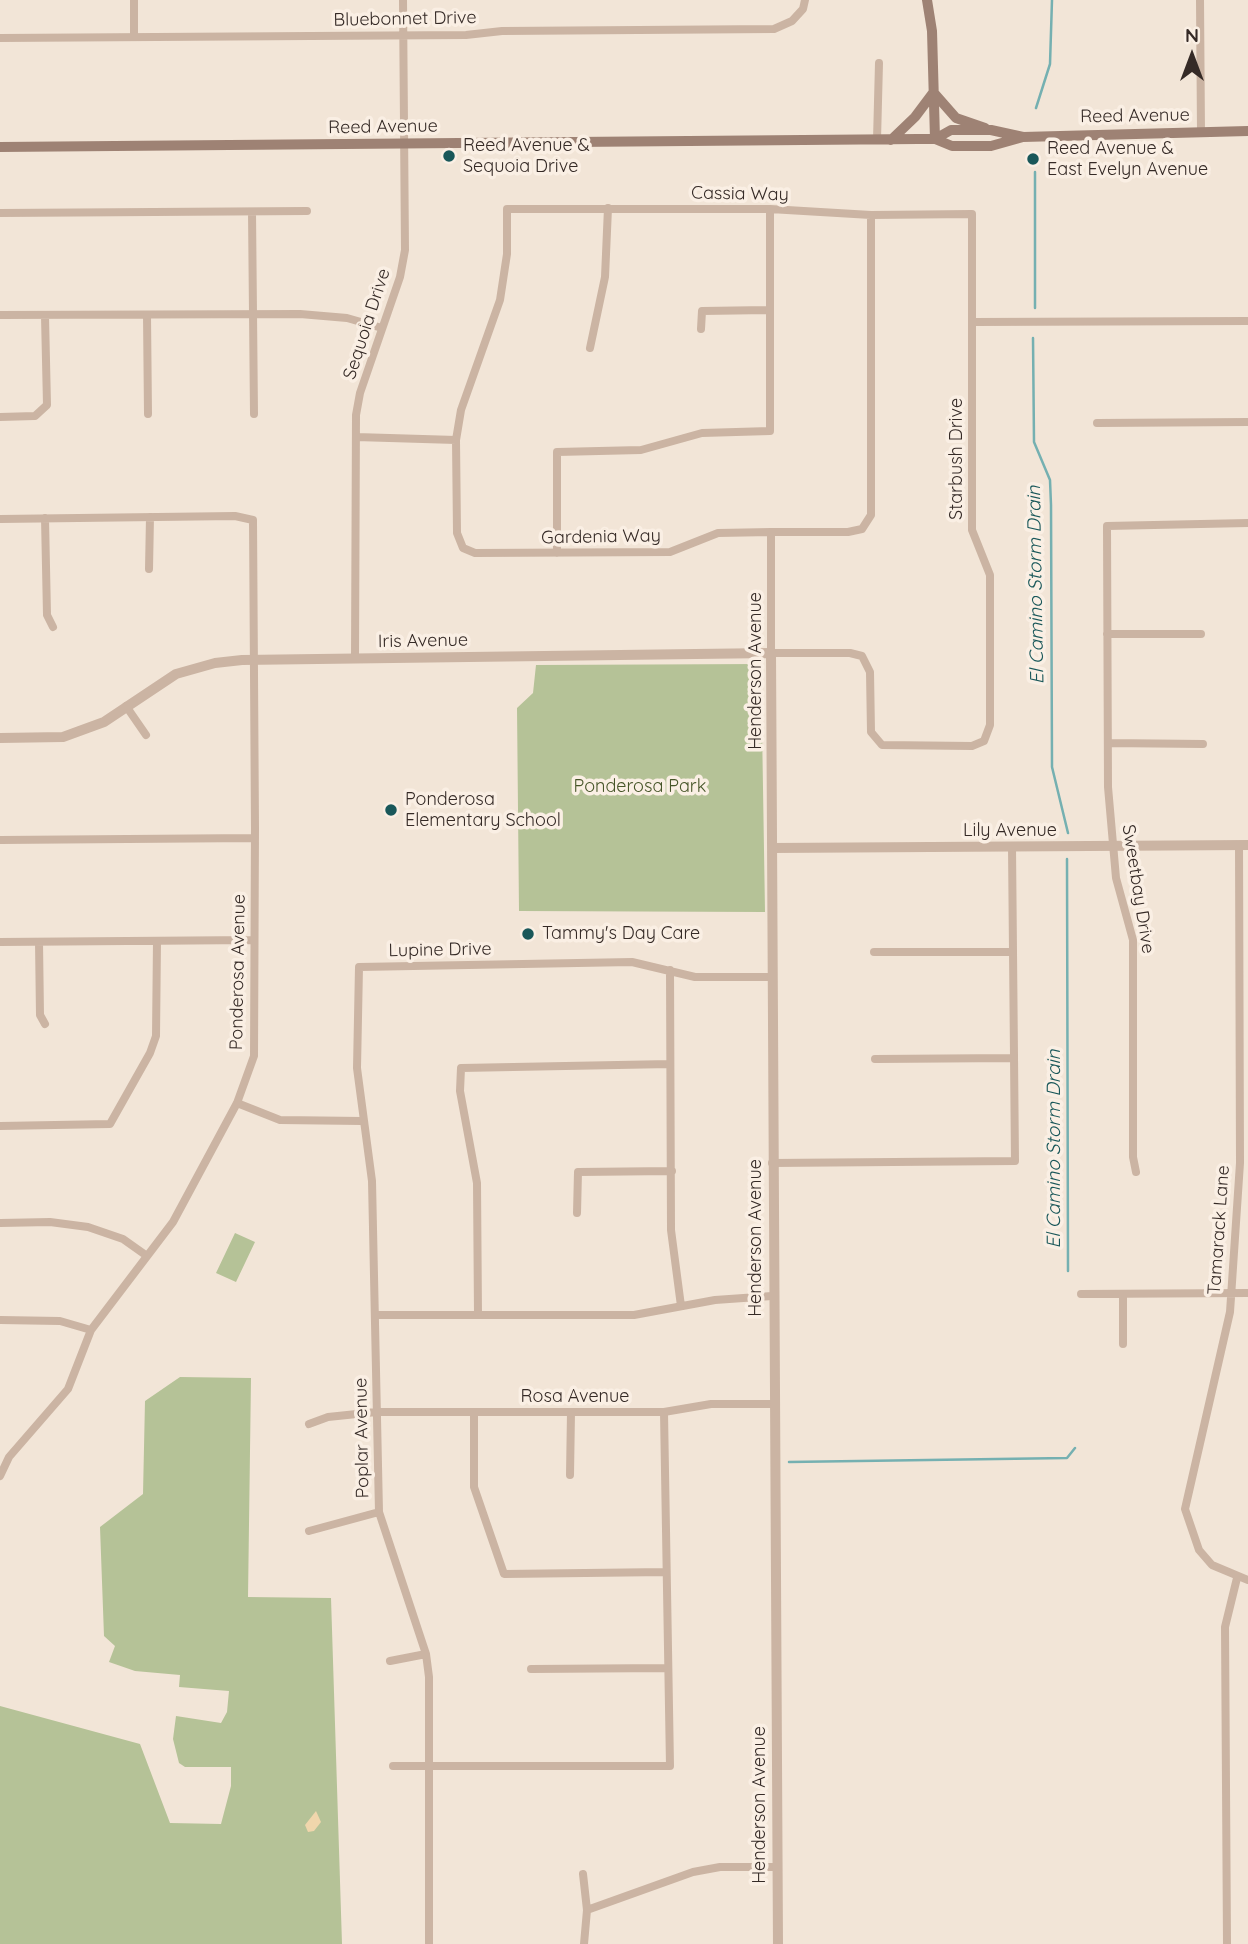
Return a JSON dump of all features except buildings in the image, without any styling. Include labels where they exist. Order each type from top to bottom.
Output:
[{"type":"main road","points":[[927,0],[932,31],[935,139]]},
{"type":"main road","points":[[933,92],[956,118],[991,130]]},
{"type":"main road","points":[[891,140],[915,117],[933,92]]},
{"type":"main road","name":"Reed Avenue","points":[[935,139],[951,130],[991,130],[1023,136],[1248,131]]},
{"type":"main road","name":"Reed Avenue","points":[[0,147],[935,139],[952,146],[991,146],[1023,136]]},
{"type":"street","points":[[134,0],[134,37]]},
{"type":"street","name":"Sequoia Drive","points":[[355,657],[356,437],[360,393],[400,277],[405,250],[403,0]]},
{"type":"street","points":[[1200,0],[1201,132]]},
{"type":"street","name":"Bluebonnet Drive","points":[[0,38],[774,29],[792,21],[804,4]]},
{"type":"street","points":[[877,140],[879,63]]},
{"type":"street","points":[[590,348],[606,277],[608,208]]},
{"type":"street","name":"Cassia Way","points":[[456,440],[461,410],[500,300],[507,254],[507,209],[770,209],[871,215],[972,214]]},
{"type":"street","points":[[557,553],[557,452],[640,450],[702,433],[770,431],[770,209]]},
{"type":"street","points":[[0,213],[307,211]]},
{"type":"street","points":[[252,212],[254,414]]},
{"type":"street","name":"Starbush Drive","points":[[865,659],[870,672],[871,732],[882,745],[972,746],[984,741],[990,725],[989,575],[972,530],[972,214]]},
{"type":"street","name":"Gardenia Way","points":[[456,440],[457,533],[463,548],[475,553],[670,552],[719,533],[848,532],[862,529],[871,515],[871,215]]},
{"type":"street","points":[[701,329],[702,311],[768,310]]},
{"type":"street","points":[[0,315],[255,314],[346,318],[382,328]]},
{"type":"street","points":[[147,315],[148,414]]},
{"type":"street","points":[[0,417],[35,416],[47,405],[46,316]]},
{"type":"street","points":[[974,322],[1248,321]]},
{"type":"street","points":[[1097,423],[1248,422]]},
{"type":"street","points":[[356,437],[456,440]]},
{"type":"street","name":"Ponderosa Avenue","points":[[0,1476],[9,1457],[68,1389],[91,1330],[173,1222],[237,1103],[254,1056],[253,520],[235,516],[150,517]]},
{"type":"street","points":[[0,519],[150,517],[149,569]]},
{"type":"street","points":[[45,518],[47,615],[53,628]]},
{"type":"street","name":"Sweetbay Drive","points":[[1136,1172],[1133,1157],[1133,940],[1116,878],[1108,787],[1107,526],[1248,523]]},
{"type":"street","name":"Henderson Avenue","points":[[771,532],[772,1296],[778,1944]]},
{"type":"street","points":[[1107,634],[1201,634]]},
{"type":"street","name":"Iris Avenue","points":[[0,738],[63,737],[104,722],[176,674],[215,663],[253,659],[850,653],[865,659]]},
{"type":"street","points":[[126,706],[146,735]]},
{"type":"street","points":[[1108,743],[1203,744]]},
{"type":"street","points":[[0,840],[255,838]]},
{"type":"street","name":"Lily Avenue","points":[[772,848],[1244,845]]},
{"type":"street","name":"Tamarack Lane","points":[[1244,845],[1244,1163],[1231,1293],[1208,1420],[1185,1509],[1199,1550],[1212,1564],[1237,1578],[1248,1580]]},
{"type":"street","points":[[772,1163],[1014,1161],[1012,847]]},
{"type":"street","points":[[0,942],[254,940]]},
{"type":"street","points":[[0,1126],[110,1124],[150,1053],[156,1036],[157,941]]},
{"type":"street","points":[[39,942],[40,1015],[45,1024]]},
{"type":"street","points":[[874,952],[1013,952]]},
{"type":"street","name":"Lupine Drive","points":[[359,967],[632,962],[695,977],[771,977]]},
{"type":"street","name":"Poplar Avenue","points":[[359,967],[357,1068],[372,1181],[377,1315],[379,1512],[426,1654],[429,1677],[429,1944]]},
{"type":"street","points":[[670,970],[671,1230],[681,1306]]},
{"type":"street","points":[[875,1059],[1013,1058]]},
{"type":"street","points":[[478,1315],[477,1183],[460,1091],[461,1068],[670,1064]]},
{"type":"street","points":[[237,1103],[280,1120],[362,1121]]},
{"type":"street","points":[[577,1213],[578,1172],[672,1171]]},
{"type":"street","points":[[0,1223],[50,1222],[96,1228],[124,1239],[147,1256]]},
{"type":"street","points":[[1081,1294],[1248,1293]]},
{"type":"street","points":[[1123,1295],[1123,1344]]},
{"type":"street","points":[[377,1315],[634,1315],[681,1306],[772,1296]]},
{"type":"street","points":[[0,1320],[60,1321],[91,1330]]},
{"type":"street","name":"Rosa Avenue","points":[[309,1424],[328,1418],[376,1412],[664,1412],[711,1404],[773,1404]]},
{"type":"street","points":[[570,1475],[571,1412]]},
{"type":"street","points":[[393,1766],[670,1766],[664,1412]]},
{"type":"street","points":[[474,1413],[474,1487],[504,1574],[666,1572]]},
{"type":"street","points":[[309,1531],[379,1512]]},
{"type":"street","points":[[1227,1944],[1225,1627],[1237,1578]]},
{"type":"street","points":[[390,1661],[426,1654]]},
{"type":"street","points":[[531,1669],[667,1668]]},
{"type":"street","points":[[587,1910],[693,1872],[720,1867],[777,1867]]},
{"type":"street","points":[[583,1874],[587,1910],[584,1944]]},
{"type":"green space","name":"Ponderosa Park","points":[[761,664],[765,912],[519,911],[517,708],[533,693],[536,665]]},
{"type":"green space","points":[[235,1233],[255,1242],[236,1282],[216,1273]]},
{"type":"green space","points":[[180,1377],[251,1378],[248,1597],[331,1598],[342,1944],[0,1944],[0,1706],[140,1744],[170,1823],[221,1824],[231,1786],[231,1767],[185,1767],[179,1763],[173,1739],[176,1716],[221,1723],[227,1712],[229,1691],[179,1687],[180,1675],[135,1671],[109,1662],[115,1646],[104,1636],[100,1527],[143,1494],[145,1401]]},
{"type":"sand","points":[[316,1811],[321,1822],[314,1831],[308,1832],[305,1825]]},
{"type":"waterway","name":"El Camino Storm Drain","points":[[1036,108],[1050,64],[1052,0]]},
{"type":"waterway","name":"El Camino Storm Drain","points":[[1035,172],[1035,308]]},
{"type":"waterway","name":"El Camino Storm Drain","points":[[1033,338],[1034,442],[1050,480],[1052,767],[1068,833]]},
{"type":"waterway","name":"El Camino Storm Drain","points":[[1067,859],[1068,1271]]},
{"type":"waterway","name":"El Camino Storm Drain","points":[[789,1462],[1067,1458],[1075,1448]]},
{"type":"place","name":"Reed Avenue & Sequoia Drive","points":[[449,156]]},
{"type":"place","name":"Reed Avenue & East Evelyn Avenue","points":[[1033,159]]},
{"type":"place","name":"Ponderosa Elementary School","points":[[391,810]]},
{"type":"place","name":"Tammy's Day Care","points":[[528,934]]}]
